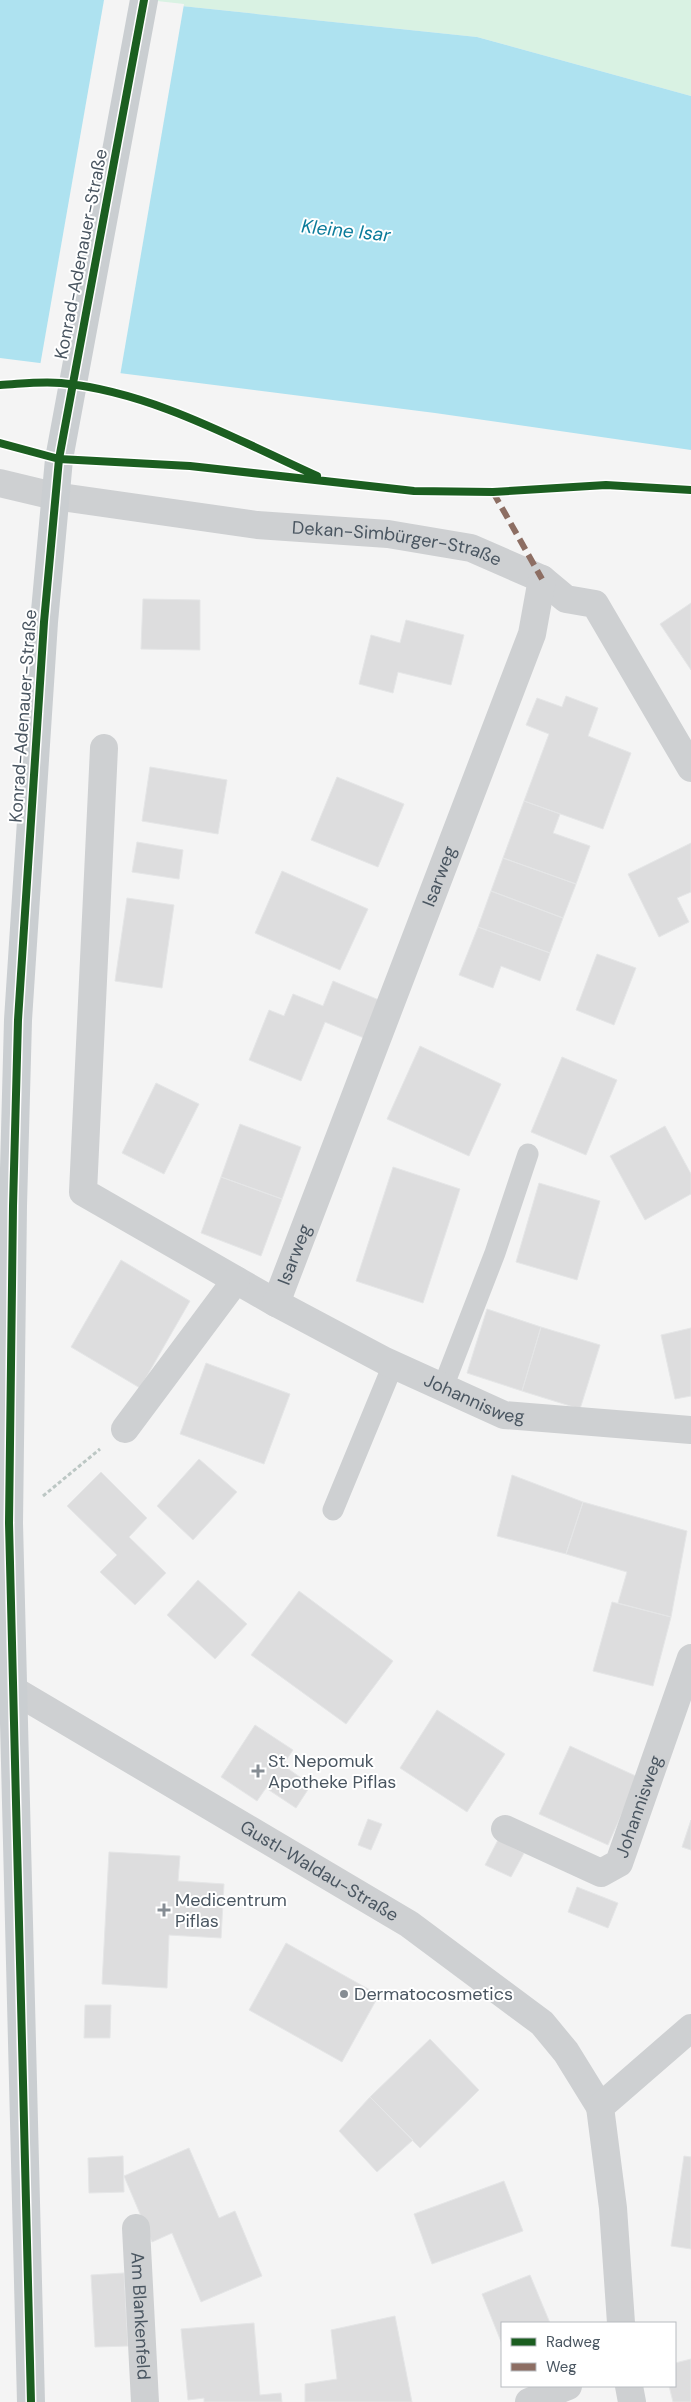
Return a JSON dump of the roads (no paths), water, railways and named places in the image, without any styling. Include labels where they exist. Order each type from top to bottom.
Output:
[{"type":"main road","name":"Konrad-Adenauer-Straße","points":[[31,2402],[7,1686],[13,1206],[18,1020],[44,622],[58,459],[144,0]]},
{"type":"street","name":"Dekan-Simbürger-Straße","points":[[0,483],[54,496],[257,524],[388,534],[470,548],[542,579],[566,599],[595,604],[691,768]]},
{"type":"street","name":"Isarweg","points":[[104,748],[83,1192],[276,1303],[532,634],[542,579]]},
{"type":"street","points":[[125,1429],[236,1280]]},
{"type":"street","name":"Johannisweg","points":[[276,1303],[393,1365],[504,1415],[691,1430]]},
{"type":"street","name":"Johannisweg","points":[[505,1829],[601,1873],[619,1863],[691,1658]]},
{"type":"street","name":"Gustl-Waldau-Straße","points":[[7,1686],[409,1924],[542,2023],[566,2052],[600,2107]]},
{"type":"street","points":[[621,2322],[613,2208],[600,2107],[691,2028]]},
{"type":"street","name":"Am Blankenfeld","points":[[136,2228],[145,2402]]},
{"type":"street","points":[[529,2402],[566,2387]]},
{"type":"street","points":[[629,2387],[632,2402]]},
{"type":"lane","points":[[443,1387],[495,1253],[528,1154]]},
{"type":"lane","points":[[333,1510],[393,1365]]},
{"type":"water","name":"Kleine Isar","points":[[0,0],[124,0],[477,37],[691,96],[691,450],[435,413],[0,358]]},
{"type":"place","name":"St. Nepomuk Apotheke Piflas","points":[[258,1771]]},
{"type":"place","name":"Medicentrum Piflas","points":[[164,1910]]},
{"type":"place","name":"Dermatocosmetics","points":[[344,1994]]}]
